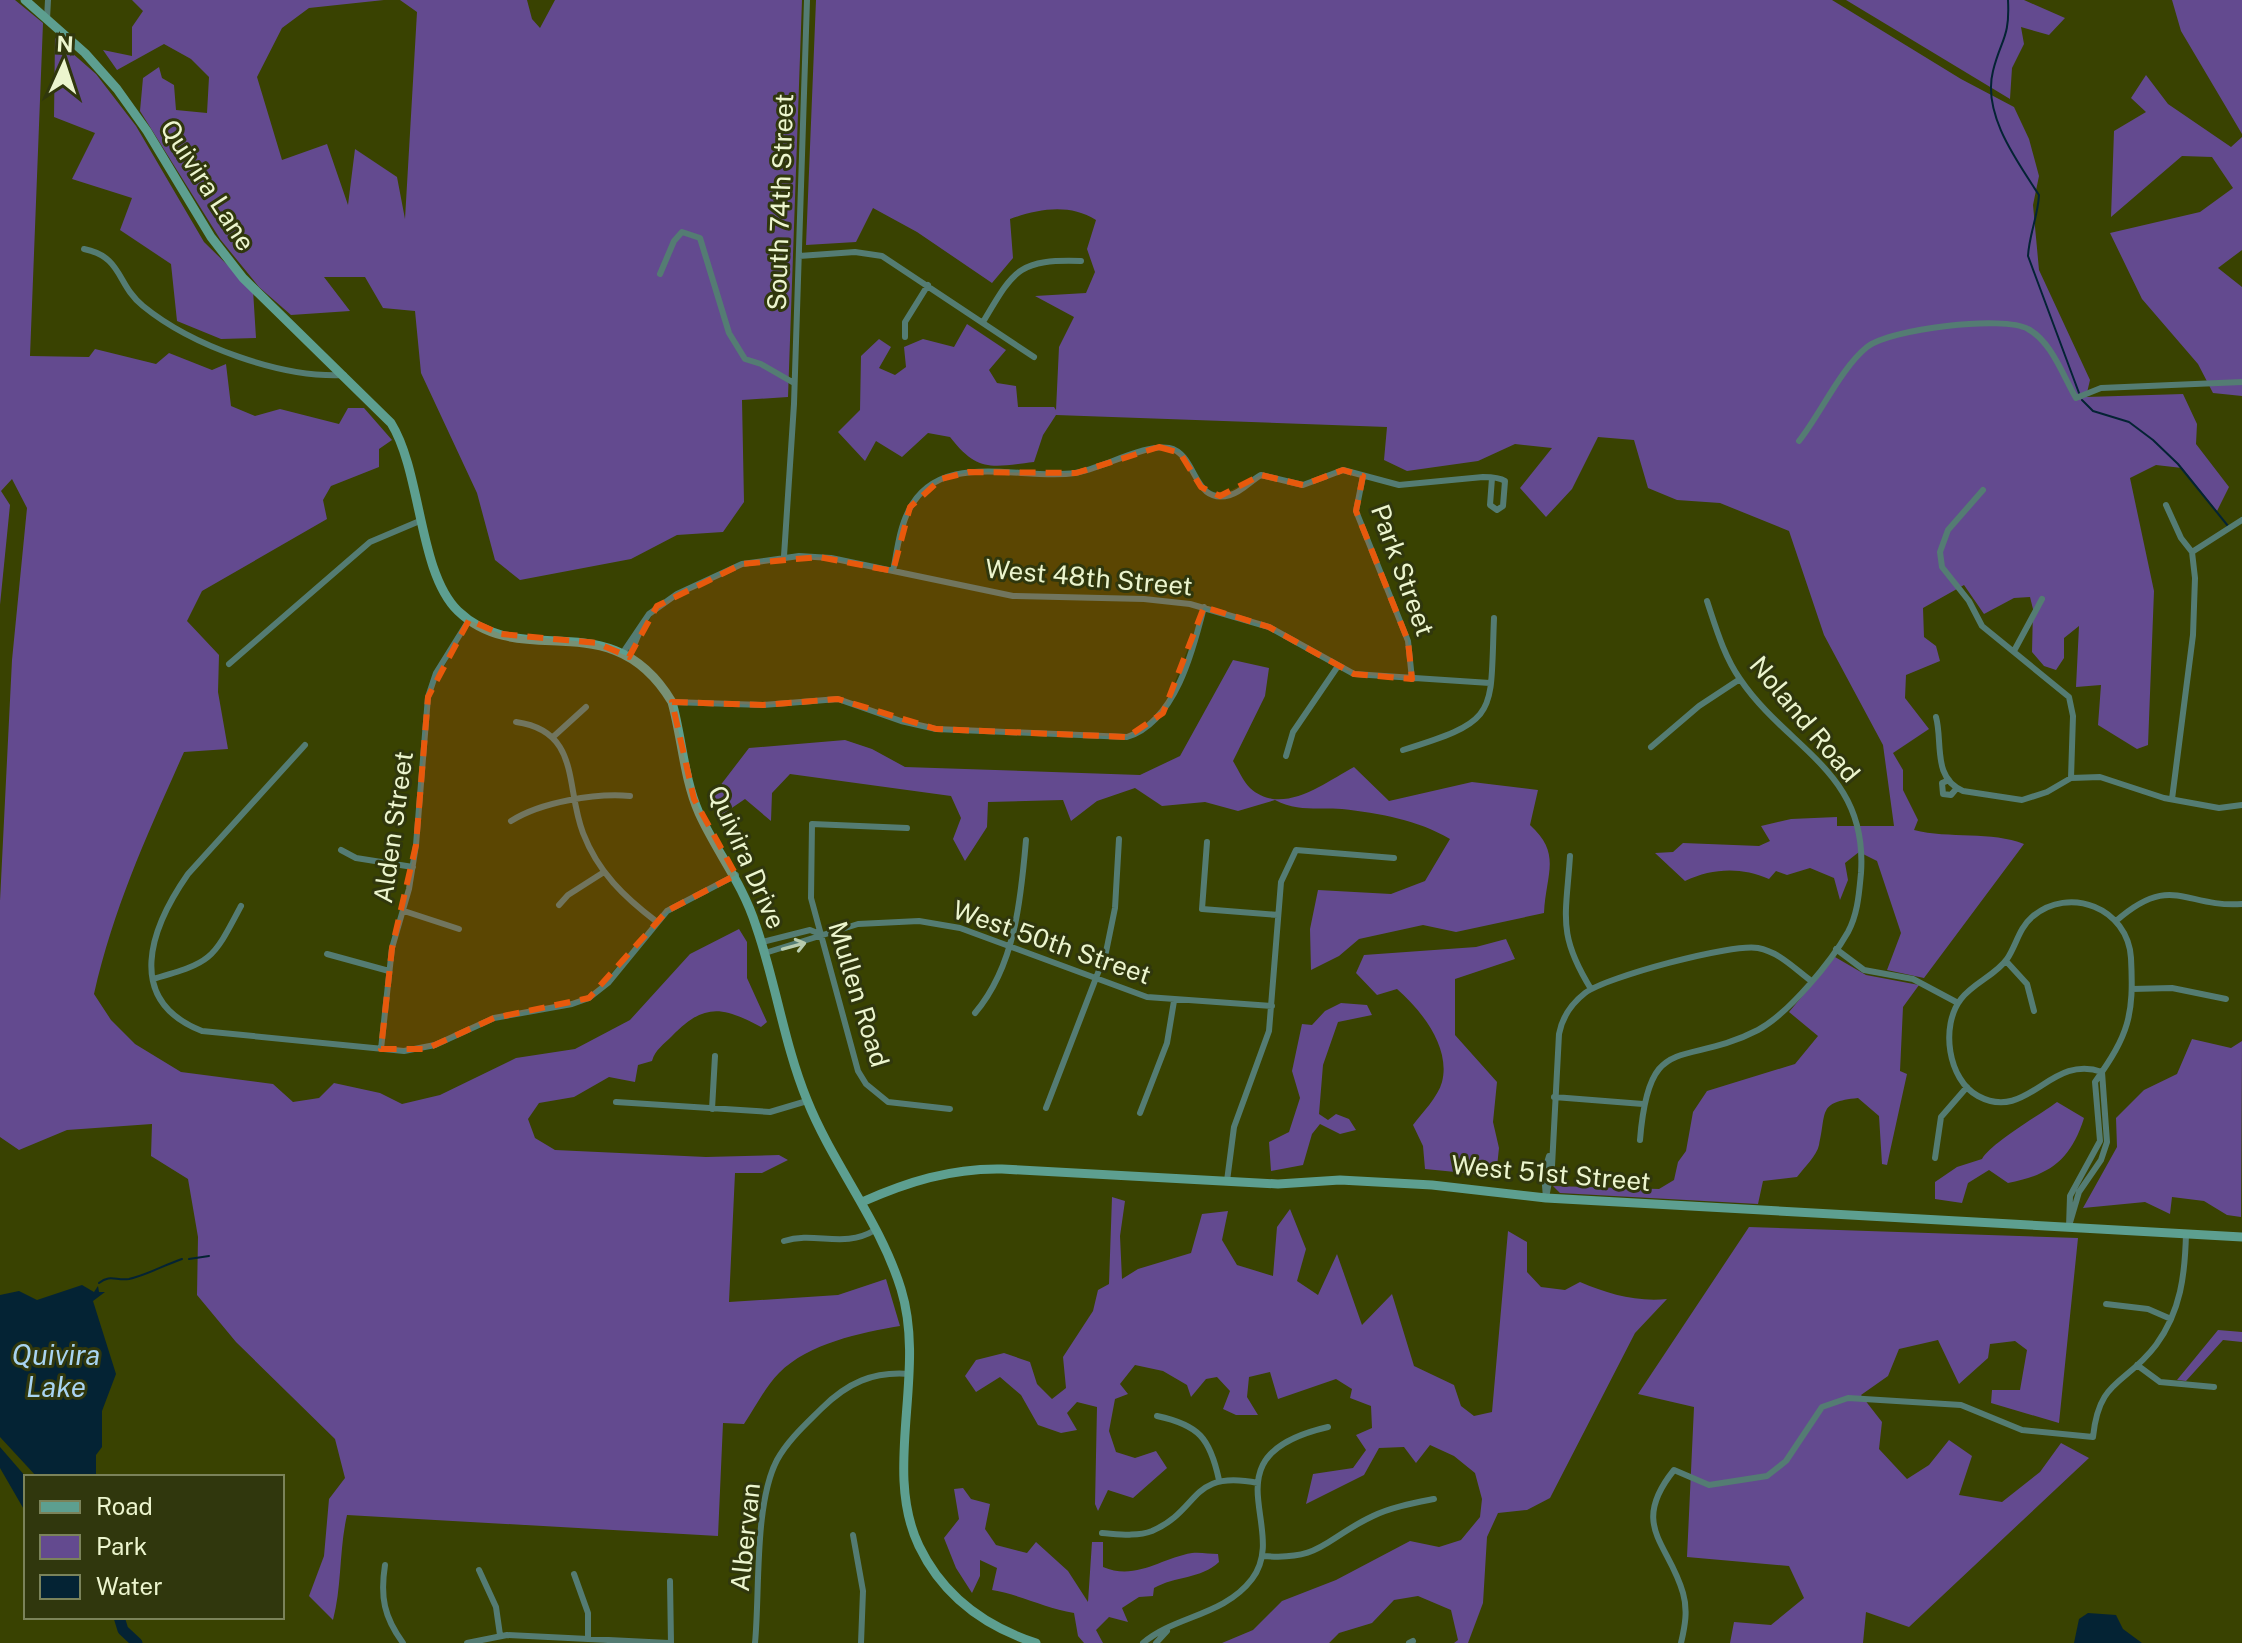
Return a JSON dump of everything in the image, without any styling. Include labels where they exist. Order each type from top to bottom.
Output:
[{"type":"main road","name":"Quivira Lane","points":[[25,0],[85,53],[131,107],[204,226],[243,278],[357,390]]},
{"type":"main road","name":"Quivira Drive","points":[[357,390],[395,429],[439,582],[451,603],[469,620],[501,634],[532,640],[597,643],[644,667],[672,702],[694,799],[736,875],[762,942],[807,1101],[862,1202],[895,1273],[907,1313],[912,1338],[905,1496],[912,1530],[943,1585],[985,1622],[1036,1643]]},
{"type":"main road","name":"West 51st Street","points":[[862,1202],[923,1178],[973,1169],[1278,1184],[1340,1180],[1432,1185],[1546,1198],[2242,1237]]},
{"type":"street","points":[[47,19],[48,0]]},
{"type":"street","name":"South 74th Street","points":[[784,556],[794,404],[807,0]]},
{"type":"street","points":[[660,274],[674,241],[682,232],[700,238],[729,333],[745,359],[761,364],[794,383]]},
{"type":"street","points":[[84,249],[109,259],[118,268],[128,292],[165,322],[266,365],[306,375],[344,375]]},
{"type":"street","points":[[799,256],[869,253],[882,256],[1034,357]]},
{"type":"street","points":[[983,322],[1021,269],[1041,261],[1081,261]]},
{"type":"street","points":[[905,337],[905,322],[928,285]]},
{"type":"street","points":[[1799,441],[1868,345],[1886,337],[1921,331],[1996,322],[2027,328],[2051,353],[2076,398],[2101,388],[2242,382]]},
{"type":"street","points":[[893,571],[910,507],[928,487],[959,473],[1076,473],[1159,447],[1180,453],[1201,487],[1220,496],[1235,494],[1261,475],[1303,485],[1343,470],[1399,485],[1460,476],[1492,478],[1505,481],[1503,506],[1497,510],[1490,505],[1492,478]]},
{"type":"street","name":"Park Street","points":[[1363,476],[1356,511],[1408,641],[1412,679]]},
{"type":"street","points":[[1983,490],[1948,530],[1940,552],[1942,567],[1969,601],[1982,626],[2069,697],[2073,716],[2071,778]]},
{"type":"street","points":[[2166,505],[2181,538],[2192,552],[2195,615],[2172,799]]},
{"type":"street","points":[[229,664],[370,542],[422,520]]},
{"type":"street","points":[[2192,552],[2242,520]]},
{"type":"street","name":"West 48th Street","points":[[625,656],[643,624],[665,600],[725,570],[784,556],[819,557],[1013,596],[1144,599],[1204,607],[1269,627],[1338,666],[1368,676],[1490,683]]},
{"type":"street","points":[[2014,651],[2042,599]]},
{"type":"street","name":"Noland Road","points":[[1640,1140],[1643,1104],[1649,1082],[1663,1064],[1683,1053],[1734,1040],[1761,1028],[1782,1012],[1848,932],[1858,903],[1862,860],[1859,831],[1845,792],[1819,758],[1773,718],[1740,679],[1719,637],[1707,601]]},
{"type":"street","points":[[672,702],[763,705],[838,699],[901,721],[936,729],[1127,737],[1146,729],[1163,713],[1194,642],[1204,607]]},
{"type":"street","points":[[1403,750],[1469,727],[1486,708],[1494,618]]},
{"type":"street","name":"Alden Street","points":[[381,1049],[389,971],[413,867],[431,685],[469,620]]},
{"type":"street","points":[[1286,756],[1293,732],[1338,666]]},
{"type":"street","points":[[1651,747],[1699,706],[1740,679]]},
{"type":"street","points":[[553,737],[586,707]]},
{"type":"street","points":[[1936,717],[1940,760],[1956,789],[2022,800],[2047,792],[2071,778],[2100,777],[2172,799],[2219,808],[2242,805]]},
{"type":"street","points":[[516,722],[536,727],[553,737],[568,765],[582,832],[604,872],[621,894],[657,922]]},
{"type":"street","points":[[305,745],[195,866],[172,896],[151,951],[153,979],[158,995],[175,1016],[202,1031],[381,1049],[426,1049],[494,1018],[589,998],[608,983],[672,907],[736,875]]},
{"type":"street","points":[[1949,780],[1942,783],[1943,794],[1951,795],[1956,789]]},
{"type":"street","points":[[511,821],[526,812],[614,794],[630,796]]},
{"type":"street","name":"Mullen Road","points":[[907,828],[812,824],[810,887],[853,1057],[866,1084],[880,1097],[898,1105],[950,1109]]},
{"type":"street","points":[[1046,1108],[1096,980],[1115,908],[1119,839]]},
{"type":"street","points":[[975,1013],[991,991],[1008,946],[1020,905],[1026,840]]},
{"type":"street","points":[[1207,842],[1202,909],[1278,915]]},
{"type":"street","points":[[341,850],[356,858],[413,867]]},
{"type":"street","points":[[1227,1181],[1234,1127],[1267,1042],[1281,882],[1296,850],[1394,858]]},
{"type":"street","points":[[1570,856],[1564,928],[1570,955],[1591,989]]},
{"type":"street","points":[[559,905],[568,895],[604,872]]},
{"type":"street","points":[[2116,921],[2144,900],[2166,894],[2185,894],[2219,904],[2242,904]]},
{"type":"street","points":[[2069,1227],[2070,1196],[2098,1158],[2102,1114],[2095,1082],[2102,1072],[2128,1028],[2132,989],[2130,948],[2116,921],[2084,903],[2053,904],[2028,921],[2006,961],[1958,1003],[1950,1025],[1951,1050],[1958,1076],[1967,1087],[1987,1100],[2008,1102],[2027,1096],[2063,1071],[2087,1068],[2102,1072]]},
{"type":"street","points":[[153,979],[206,962],[216,953],[241,906]]},
{"type":"street","points":[[404,911],[459,929]]},
{"type":"street","name":"West 50th Street","points":[[765,953],[812,941],[820,934],[877,921],[919,921],[960,928],[1147,997],[1272,1006]]},
{"type":"street","name":"West 50th Street","points":[[762,942],[810,930],[820,934]]},
{"type":"street","points":[[1546,1198],[1544,1173],[1550,1152],[1561,1026],[1577,1000],[1591,989],[1613,980],[1741,946],[1770,951],[1810,980]]},
{"type":"street","points":[[1836,949],[1864,970],[1913,979],[1958,1003]]},
{"type":"street","points":[[327,954],[389,971]]},
{"type":"street","points":[[2006,961],[2027,984],[2034,1011]]},
{"type":"street","points":[[2132,989],[2172,988],[2226,999]]},
{"type":"street","points":[[1140,1113],[1167,1043],[1174,1001]]},
{"type":"street","points":[[712,1109],[715,1056]]},
{"type":"street","points":[[1935,1158],[1941,1117],[1967,1087]]},
{"type":"street","points":[[1554,1097],[1643,1104]]},
{"type":"street","points":[[616,1102],[770,1112],[807,1101]]},
{"type":"street","points":[[784,1241],[802,1237],[853,1240],[875,1230]]},
{"type":"street","points":[[1681,1643],[1686,1625],[1683,1592],[1663,1554],[1655,1525],[1657,1495],[1674,1470],[1709,1485],[1767,1476],[1786,1461],[1822,1407],[1848,1398],[1961,1405],[2022,1430],[2093,1437],[2098,1404],[2155,1346],[2171,1319],[2183,1285],[2186,1234]]},
{"type":"street","points":[[2106,1304],[2148,1309],[2171,1319]]},
{"type":"street","points":[[2137,1365],[2160,1382],[2214,1387]]},
{"type":"street","name":"Albervan","points":[[755,1643],[765,1500],[778,1459],[801,1429],[843,1390],[873,1376],[911,1375]]},
{"type":"street","points":[[1157,1416],[1181,1421],[1209,1444],[1219,1480]]},
{"type":"street","points":[[1143,1643],[1154,1634],[1167,1631],[1241,1593],[1255,1576],[1263,1556],[1258,1483],[1269,1458],[1287,1439],[1328,1427]]},
{"type":"street","points":[[1102,1533],[1140,1534],[1152,1530],[1168,1521],[1196,1493],[1219,1480],[1258,1483]]},
{"type":"street","points":[[1263,1556],[1292,1558],[1307,1555],[1374,1516],[1434,1499]]},
{"type":"street","points":[[853,1535],[863,1591],[861,1643]]},
{"type":"street","points":[[385,1565],[381,1589],[384,1610],[403,1643]]},
{"type":"street","points":[[479,1570],[496,1607],[500,1635]]},
{"type":"street","points":[[574,1574],[587,1607],[588,1638]]},
{"type":"street","points":[[467,1643],[500,1635],[670,1643],[670,1581]]},
{"type":"street","points":[[1156,1643],[1167,1631]]},
{"type":"highlighted area","points":[[1159,447],[1180,453],[1201,487],[1220,496],[1261,475],[1303,485],[1343,470],[1363,476],[1356,511],[1408,641],[1412,679],[1354,674],[1269,627],[1204,607],[1163,713],[1127,737],[936,729],[838,699],[763,705],[672,702],[694,799],[736,875],[667,911],[589,998],[494,1018],[426,1049],[381,1049],[392,948],[416,845],[428,697],[469,620],[501,634],[597,643],[629,657],[657,606],[742,564],[819,557],[893,571],[910,507],[941,479],[969,472],[1076,473]]},
{"type":"green space","points":[[0,0],[15,0],[43,23],[30,356],[89,357],[95,349],[156,364],[169,353],[212,370],[226,364],[231,406],[255,416],[280,409],[339,424],[348,408],[364,408],[392,440],[379,449],[379,467],[331,486],[323,500],[327,519],[202,591],[187,621],[219,655],[218,692],[228,749],[184,752],[122,900],[94,994],[111,1020],[135,1044],[181,1072],[273,1084],[293,1102],[319,1098],[334,1083],[380,1093],[402,1104],[440,1095],[516,1058],[575,1049],[630,1020],[690,954],[739,929],[747,942],[747,978],[767,1022],[761,1027],[724,1012],[704,1013],[683,1025],[660,1047],[652,1061],[638,1065],[635,1082],[609,1077],[574,1097],[539,1103],[528,1119],[535,1138],[555,1150],[706,1157],[779,1155],[788,1160],[762,1173],[735,1173],[729,1302],[838,1295],[886,1279],[900,1326],[852,1336],[805,1354],[779,1373],[744,1424],[723,1423],[718,1536],[347,1515],[333,1620],[309,1596],[324,1556],[329,1499],[345,1478],[335,1439],[236,1342],[197,1295],[198,1237],[188,1179],[151,1156],[152,1124],[67,1130],[19,1150],[0,1137],[0,901],[12,660],[27,508],[12,479],[1,491],[10,505],[0,605]]},
{"type":"green space","points":[[132,0],[384,0],[309,8],[282,28],[257,77],[282,160],[327,144],[348,205],[355,149],[397,177],[405,219],[417,12],[400,0],[527,0],[532,19],[540,28],[555,0],[802,0],[788,397],[742,400],[744,502],[723,532],[677,535],[631,559],[520,580],[495,560],[477,493],[421,373],[415,311],[383,308],[365,277],[324,277],[350,311],[291,315],[259,287],[220,239],[140,111],[143,78],[159,67],[162,78],[174,85],[176,110],[207,113],[209,77],[191,59],[164,44],[117,70],[103,50],[132,56],[132,27],[143,11]]},
{"type":"green space","points":[[816,0],[1832,0],[1961,79],[2014,107],[2029,139],[2039,176],[2033,205],[2039,270],[2090,380],[2086,397],[2183,394],[2197,424],[2196,444],[2229,487],[2217,511],[2182,468],[2156,465],[2130,478],[2154,591],[2148,745],[2137,749],[2098,725],[2101,685],[2076,687],[2079,626],[2064,638],[2064,658],[2056,670],[2044,666],[2032,652],[2033,609],[2030,597],[2014,598],[1984,614],[1964,585],[1923,608],[1924,637],[1936,646],[1940,661],[1906,675],[1905,698],[1929,729],[1893,753],[1903,770],[1903,790],[1918,820],[1914,830],[1998,838],[2024,844],[1924,978],[1887,970],[1901,933],[1877,861],[1859,852],[1845,863],[1848,880],[1840,900],[1834,878],[1810,868],[1787,875],[1776,871],[1769,879],[1748,872],[1727,871],[1685,881],[1655,853],[1673,852],[1683,843],[1759,846],[1770,841],[1761,826],[1791,819],[1837,817],[1837,826],[1894,826],[1883,745],[1824,635],[1789,531],[1720,503],[1677,500],[1648,488],[1634,440],[1598,437],[1572,489],[1546,517],[1520,488],[1552,448],[1515,444],[1478,461],[1407,471],[1384,460],[1387,427],[1056,415],[1043,435],[1034,462],[987,465],[969,457],[950,437],[928,433],[902,457],[876,441],[865,461],[838,432],[860,410],[861,356],[879,339],[891,347],[879,368],[895,375],[906,367],[904,347],[923,339],[954,347],[967,324],[1006,350],[989,370],[997,383],[1016,386],[1018,407],[1054,407],[1056,410],[1059,347],[1074,317],[1035,296],[1086,293],[1095,272],[1087,249],[1096,220],[1075,211],[1053,209],[1010,219],[1013,258],[992,283],[917,232],[873,208],[856,242],[806,245]]},
{"type":"green space","points":[[1846,0],[2024,0],[2065,18],[2049,35],[2021,27],[2024,44],[2012,68],[2010,99]]},
{"type":"green space","points":[[2172,0],[2242,0],[2242,134],[2181,31]]},
{"type":"green space","points":[[55,38],[96,74],[136,126],[204,242],[253,290],[256,338],[221,339],[177,321],[171,264],[120,230],[132,198],[72,179],[95,133],[54,117]]},
{"type":"green space","points":[[2146,75],[2168,104],[2231,147],[2242,137],[2242,250],[2218,268],[2242,287],[2242,396],[2213,393],[2198,364],[2142,299],[2110,233],[2200,212],[2233,188],[2212,157],[2182,156],[2111,217],[2114,131],[2146,112],[2131,98]]},
{"type":"green space","points":[[1233,660],[1269,668],[1265,696],[1233,761],[1247,785],[1262,796],[1276,799],[1303,794],[1354,767],[1389,801],[1472,782],[1538,790],[1530,825],[1540,835],[1549,855],[1544,913],[1456,932],[1423,925],[1359,939],[1339,956],[1311,970],[1310,929],[1318,890],[1391,894],[1425,881],[1450,839],[1412,822],[1384,815],[1342,809],[1300,808],[1275,800],[1238,811],[1205,802],[1162,806],[1135,788],[1097,801],[1071,821],[1063,800],[988,802],[987,827],[965,861],[953,839],[961,818],[951,796],[790,774],[772,793],[771,821],[745,799],[720,816],[713,795],[749,748],[845,740],[872,749],[905,767],[1140,775],[1180,756]]},
{"type":"green space","points":[[1506,939],[1515,959],[1455,979],[1455,1035],[1497,1082],[1493,1122],[1499,1148],[1496,1176],[1425,1169],[1423,1146],[1413,1125],[1442,1082],[1444,1069],[1438,1043],[1424,1018],[1397,989],[1377,995],[1356,973],[1364,955],[1476,947]]},
{"type":"green space","points":[[1835,957],[1866,975],[1919,985],[1903,1007],[1900,1071],[1907,1074],[1887,1165],[1882,1164],[1879,1116],[1858,1098],[1830,1106],[1813,1157],[1797,1177],[1763,1181],[1758,1204],[1560,1193],[1553,1186],[1659,1189],[1674,1180],[1678,1162],[1686,1151],[1693,1112],[1707,1091],[1795,1064],[1818,1036],[1789,1012]]},
{"type":"green space","points":[[1341,1003],[1367,1005],[1372,1015],[1338,1022],[1323,1065],[1319,1114],[1328,1120],[1336,1114],[1349,1119],[1356,1130],[1340,1134],[1320,1124],[1312,1134],[1303,1165],[1271,1171],[1269,1142],[1289,1132],[1300,1098],[1292,1071],[1302,1024],[1312,1025],[1325,1011]]},
{"type":"green space","points":[[2192,1039],[2231,1048],[2242,1041],[2241,1217],[2227,1215],[2204,1201],[2172,1197],[2170,1214],[2145,1202],[2083,1208],[2117,1147],[2116,1118],[2144,1090],[2177,1074]]},
{"type":"green space","points":[[2057,1102],[2084,1118],[2073,1144],[2057,1163],[2036,1175],[2008,1183],[1989,1170],[1968,1183],[1962,1203],[1935,1199],[1935,1182],[1957,1167],[1982,1159],[2005,1138]]},
{"type":"green space","points":[[1112,1197],[1125,1201],[1120,1236],[1122,1279],[1138,1269],[1191,1253],[1202,1214],[1228,1211],[1222,1240],[1237,1265],[1273,1276],[1277,1227],[1290,1209],[1306,1249],[1297,1281],[1318,1295],[1337,1254],[1362,1325],[1392,1294],[1414,1366],[1454,1385],[1461,1406],[1474,1416],[1492,1412],[1508,1231],[1527,1242],[1527,1272],[1541,1287],[1565,1290],[1580,1282],[1622,1296],[1667,1299],[1635,1333],[1550,1498],[1527,1510],[1498,1513],[1487,1537],[1483,1603],[1468,1643],[1454,1643],[1458,1640],[1451,1610],[1418,1596],[1394,1600],[1372,1623],[1339,1633],[1329,1643],[1222,1643],[1253,1630],[1282,1601],[1336,1580],[1410,1541],[1439,1547],[1461,1540],[1480,1517],[1482,1499],[1475,1473],[1454,1456],[1430,1445],[1416,1463],[1404,1447],[1379,1448],[1364,1475],[1306,1504],[1313,1474],[1353,1468],[1366,1450],[1356,1435],[1372,1428],[1371,1406],[1350,1398],[1352,1389],[1336,1379],[1278,1399],[1270,1372],[1249,1377],[1247,1397],[1258,1415],[1236,1415],[1223,1409],[1230,1391],[1217,1377],[1206,1379],[1191,1397],[1187,1385],[1163,1371],[1135,1365],[1120,1384],[1128,1394],[1115,1399],[1109,1431],[1116,1452],[1135,1458],[1156,1451],[1167,1468],[1133,1498],[1108,1490],[1098,1511],[1095,1504],[1097,1407],[1077,1402],[1067,1413],[1077,1430],[1061,1433],[1038,1425],[1021,1395],[1000,1377],[976,1392],[965,1376],[976,1360],[1004,1353],[1030,1362],[1037,1384],[1052,1399],[1066,1388],[1063,1357],[1093,1311],[1098,1290],[1109,1284]]},
{"type":"green space","points":[[1749,1227],[2078,1238],[2059,1423],[1991,1403],[1992,1390],[2020,1390],[2027,1350],[2015,1341],[1990,1344],[1988,1358],[1959,1384],[1938,1340],[1899,1349],[1888,1376],[1861,1395],[1882,1422],[1879,1449],[1907,1479],[1929,1465],[1949,1440],[1972,1456],[1959,1495],[2002,1502],[2040,1472],[2061,1443],[2089,1458],[1909,1627],[1866,1612],[1863,1643],[1730,1643],[1734,1622],[1771,1625],[1804,1598],[1789,1566],[1687,1557],[1694,1407],[1638,1394]]},
{"type":"green space","points":[[2218,1330],[2242,1332],[2242,1342],[2223,1340],[2186,1381],[2177,1380]]},
{"type":"green space","points":[[963,1488],[971,1499],[990,1504],[985,1529],[996,1545],[1027,1553],[1036,1542],[1068,1571],[1088,1602],[1092,1542],[1103,1542],[1103,1567],[1115,1571],[1137,1570],[1192,1553],[1218,1554],[1219,1562],[1204,1572],[1154,1588],[1153,1596],[1139,1597],[1122,1608],[1128,1622],[1109,1617],[1096,1630],[1103,1643],[1084,1643],[1078,1636],[1074,1613],[992,1590],[997,1568],[980,1560],[980,1576],[972,1593],[956,1568],[944,1538],[959,1519],[954,1489]]},
{"type":"water","name":"Quivira Lake","points":[[82,1285],[94,1292],[98,1286],[99,1292],[105,1292],[93,1301],[116,1374],[102,1411],[102,1447],[96,1455],[96,1475],[35,1475],[0,1437],[0,1295],[19,1291],[37,1300]]},
{"type":"water","points":[[0,1447],[24,1475],[24,1510],[0,1468]]},
{"type":"water","points":[[2088,1613],[2116,1615],[2123,1629],[2142,1643],[2074,1643],[2079,1619]]},
{"type":"waterway","points":[[2008,0],[2006,31],[1993,71],[1992,104],[2004,136],[2039,195],[2028,256],[2079,393]]},
{"type":"waterway","points":[[2082,400],[2093,411],[2129,422],[2153,440],[2178,464],[2228,526]]},
{"type":"waterway","points":[[189,1259],[209,1256]]},
{"type":"waterway","points":[[99,1283],[110,1278],[136,1277],[182,1259]]},
{"type":"waterway","points":[[120,1619],[123,1630],[137,1643]]}]
